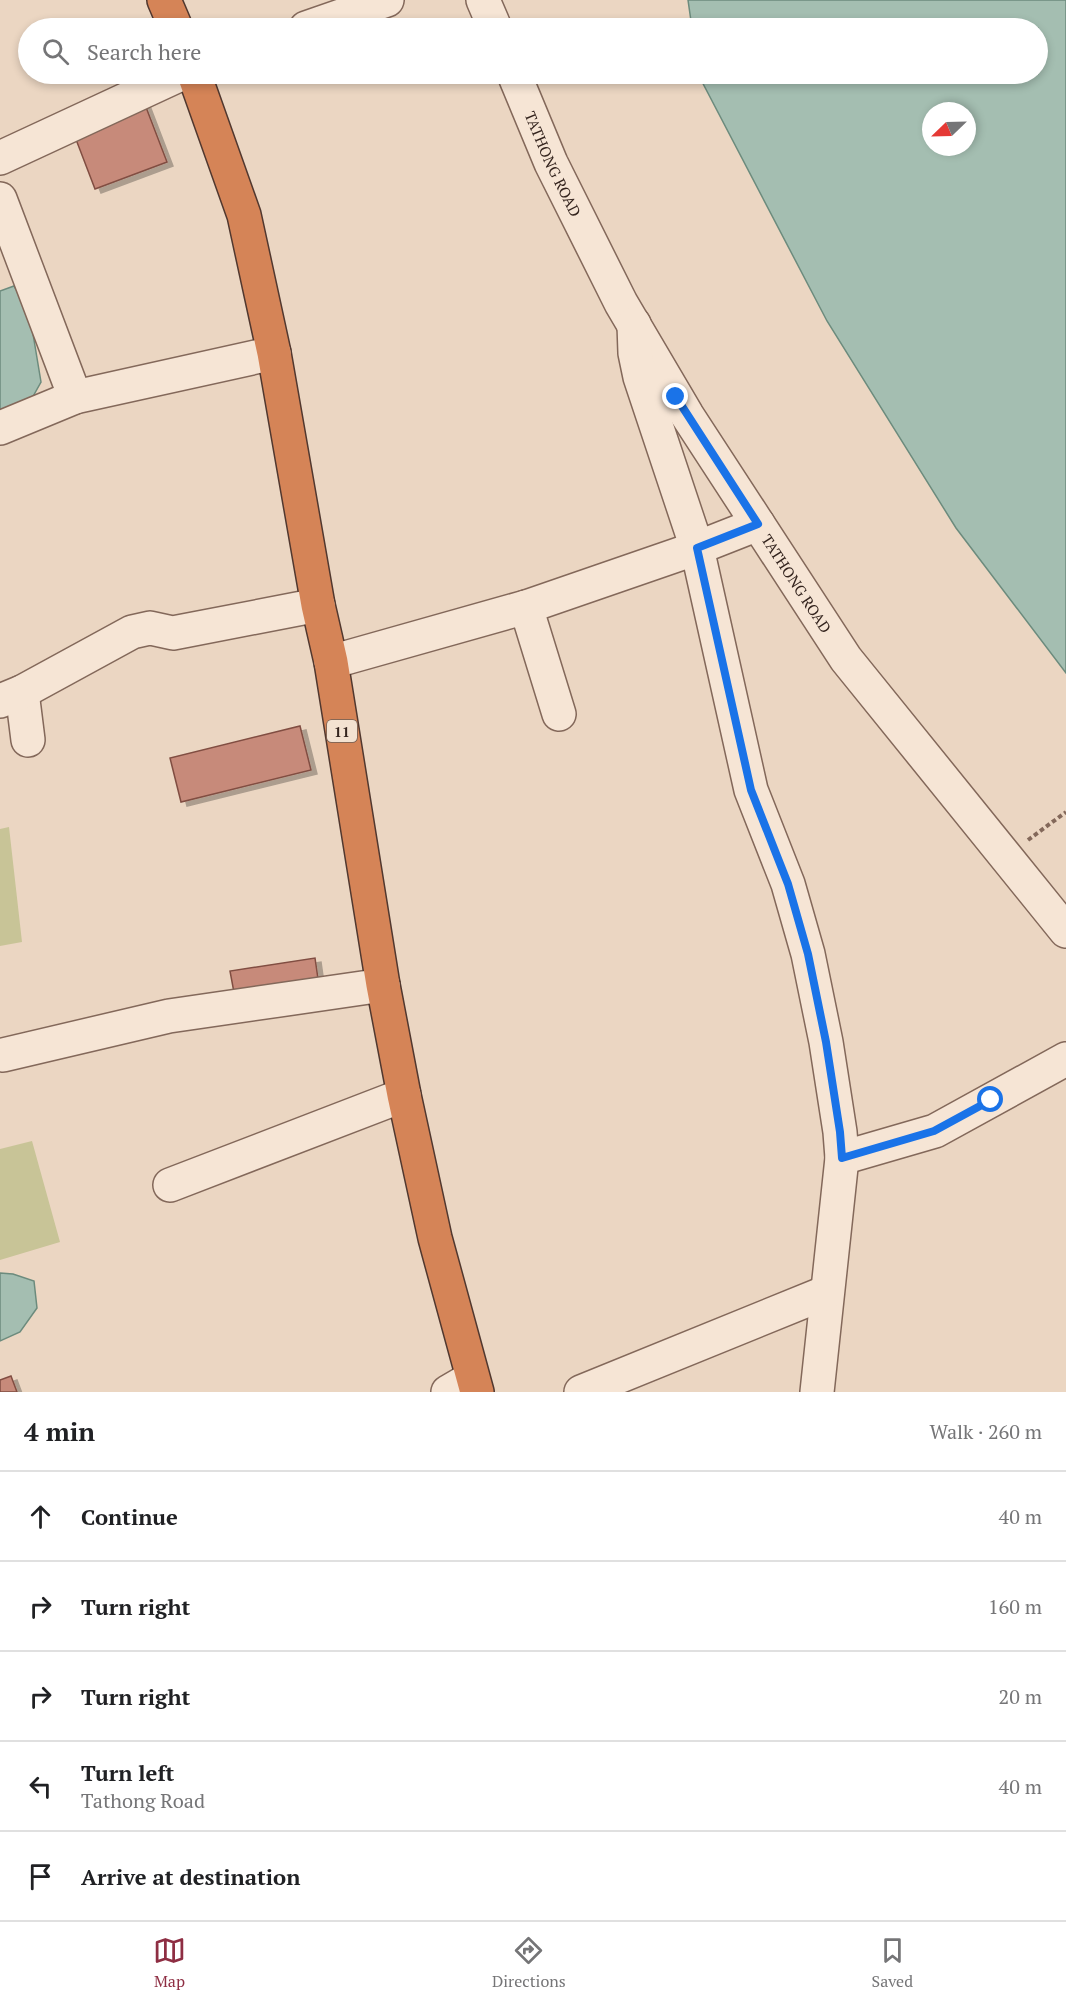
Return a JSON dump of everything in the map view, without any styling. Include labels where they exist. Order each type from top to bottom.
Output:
[{"type":"highway","points":[[164,0],[172,18]]},
{"type":"highway","name":"11","points":[[198,84],[244,215],[274,353],[318,605],[331,662],[383,985],[465,1387]]},
{"type":"street","points":[[335,18],[387,0]]},
{"type":"street","points":[[483,0],[491,18]]},
{"type":"street","points":[[0,158],[159,84]]},
{"type":"street","name":"TATHONG ROAD","points":[[518,84],[551,163],[634,324],[687,415],[846,659],[1066,931]]},
{"type":"street","points":[[0,199],[75,398]]},
{"type":"street","points":[[634,324],[634,353],[640,377],[697,548],[751,790],[788,884],[808,954],[826,1042],[842,1158],[817,1392]]},
{"type":"street","points":[[0,428],[75,398],[274,353]]},
{"type":"street","points":[[331,662],[526,607],[697,548],[758,524]]},
{"type":"street","points":[[28,740],[11,697],[132,632],[150,628],[173,633],[318,605]]},
{"type":"street","points":[[526,607],[559,714]]},
{"type":"street","points":[[3,1055],[169,1016],[383,985]]},
{"type":"street","points":[[842,1158],[934,1131],[1066,1059]]},
{"type":"street","points":[[170,1185],[404,1095]]},
{"type":"street","points":[[581,1392],[827,1292]]},
{"type":"path","points":[[1004,855],[1066,812]]},
{"type":"shaded area","points":[[688,0],[1066,0],[1066,673],[956,528],[827,321],[703,84],[1048,84],[1048,18],[691,18]]},
{"type":"shaded area","points":[[14,286],[29,310],[41,382],[31,400],[0,412],[0,291]]},
{"type":"shaded area","points":[[9,827],[22,942],[0,946],[0,829]]},
{"type":"shaded area","points":[[32,1141],[60,1242],[0,1260],[0,1149]]},
{"type":"shaded area","points":[[0,1273],[13,1274],[34,1281],[37,1308],[20,1332],[0,1341]]},
{"type":"building","points":[[144,102],[167,162],[95,189],[72,129]]},
{"type":"building","points":[[300,726],[311,770],[181,802],[170,758]]},
{"type":"building","points":[[315,958],[319,986],[235,998],[230,971]]},
{"type":"building","points":[[11,1376],[17,1392],[0,1392],[0,1380]]},
{"type":"route","points":[[676,397],[758,524],[697,548],[751,790],[788,884],[808,954],[826,1042],[842,1158],[934,1131],[991,1100]]}]
